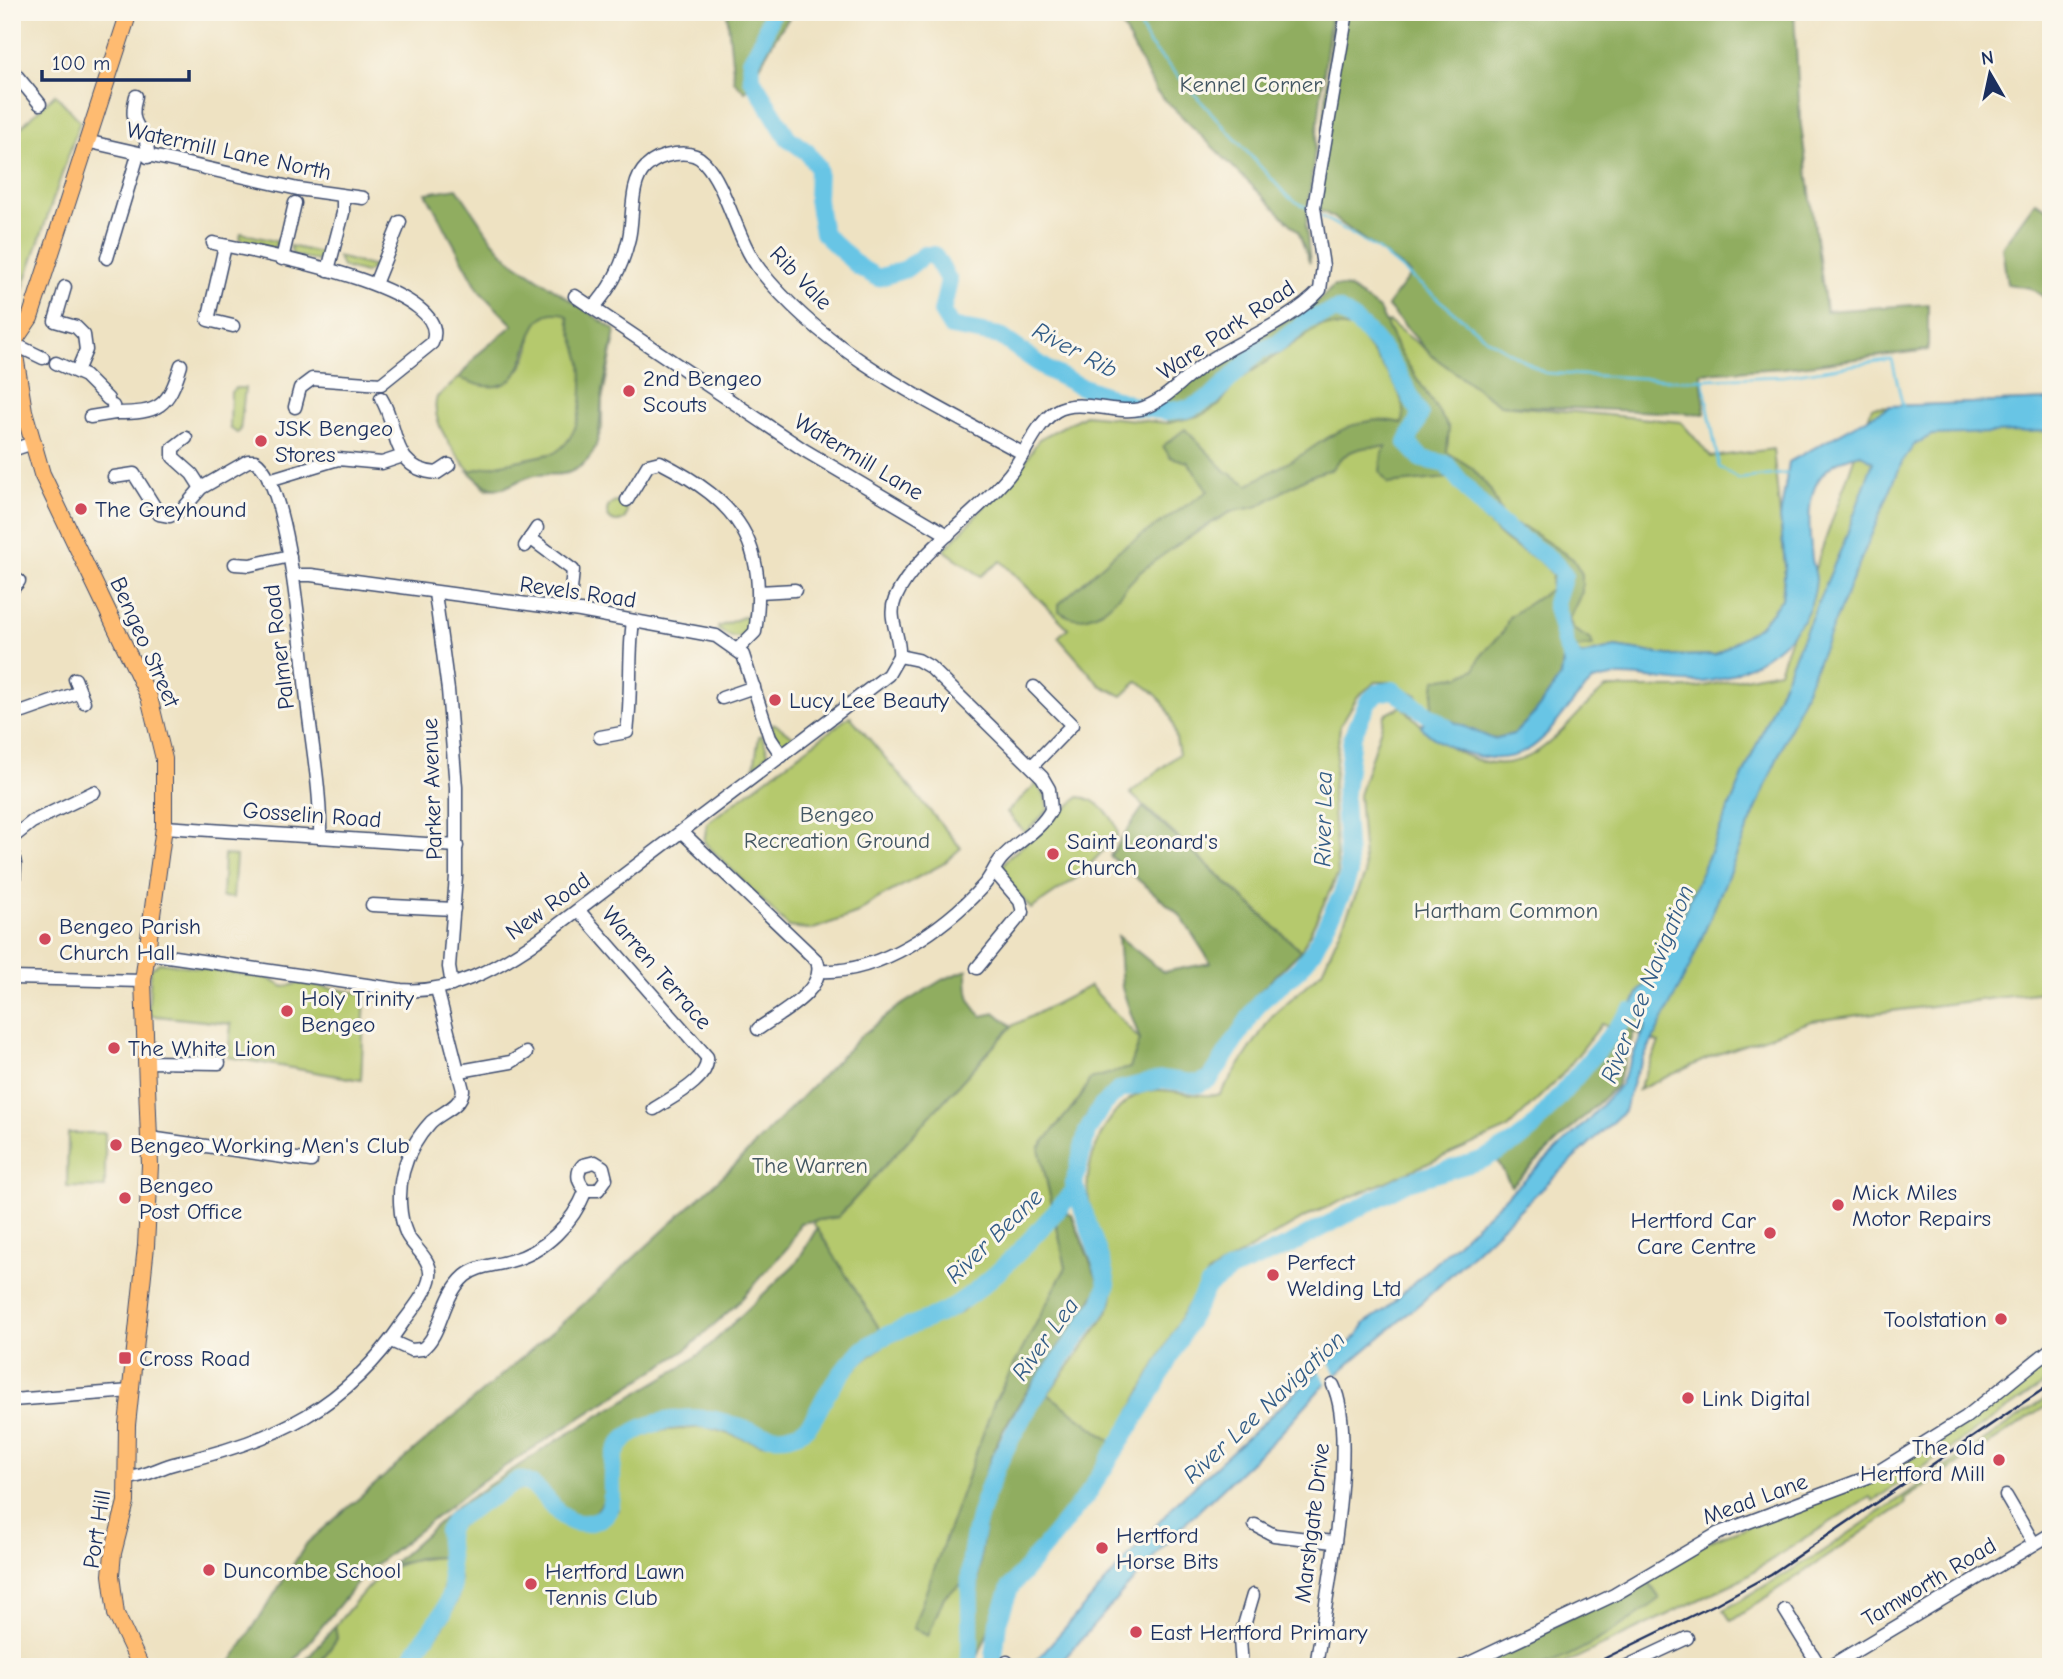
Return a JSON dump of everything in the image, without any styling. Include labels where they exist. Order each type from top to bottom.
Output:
[{"type":"main road","points":[[13,343],[30,318],[129,12]]},
{"type":"main road","name":"Bengeo Street","points":[[13,343],[21,398],[49,491],[153,707],[165,769],[164,827],[143,981],[150,1138],[146,1246],[131,1391]]},
{"type":"main road","name":"Port Hill","points":[[131,1391],[126,1502],[113,1553],[112,1592],[121,1627],[141,1667]]},
{"type":"street","name":"Ware Park Road","points":[[900,656],[892,615],[894,602],[908,579],[948,535],[985,503],[1024,454],[1048,418],[1058,410],[1073,407],[1138,410],[1157,401],[1211,359],[1258,334],[1320,290],[1323,266],[1314,207],[1347,12]]},
{"type":"street","points":[[12,70],[39,97]]},
{"type":"street","points":[[107,258],[143,156],[146,136],[133,122],[131,111],[136,96]]},
{"type":"street","name":"Watermill Lane North","points":[[86,141],[143,156],[343,197],[363,198]]},
{"type":"street","name":"Rib Vale","points":[[593,308],[615,279],[624,259],[634,212],[635,188],[646,166],[664,157],[692,155],[703,160],[712,172],[736,228],[760,270],[790,302],[875,372],[1024,454]]},
{"type":"street","points":[[328,270],[343,197]]},
{"type":"street","points":[[282,259],[295,203]]},
{"type":"street","points":[[375,284],[400,222]]},
{"type":"street","points":[[233,326],[208,320],[219,244],[375,284],[414,304],[433,324],[435,334],[432,343],[387,382],[371,386],[312,379],[300,388],[295,407]]},
{"type":"street","points":[[65,287],[55,321],[76,327],[84,335],[86,350],[77,372]]},
{"type":"street","name":"Watermill Lane","points":[[575,296],[804,450],[948,535]]},
{"type":"street","points":[[13,343],[43,358]]},
{"type":"street","points":[[56,363],[99,386],[112,406]]},
{"type":"street","points":[[90,417],[112,406],[144,413],[155,409],[171,393],[181,365]]},
{"type":"street","points":[[381,398],[390,412],[391,432],[403,456],[417,469],[426,472],[437,473],[449,465]]},
{"type":"street","points":[[114,477],[123,473],[134,474],[159,514],[170,516],[183,509],[201,488],[192,474],[173,457],[173,448],[186,438]]},
{"type":"street","points":[[12,450],[33,443]]},
{"type":"street","points":[[269,480],[338,459],[382,464],[403,456]]},
{"type":"street","name":"Palmer Road","points":[[201,488],[248,461],[255,461],[263,468],[269,480],[293,575],[320,837]]},
{"type":"street","points":[[626,500],[653,462],[664,464],[700,486],[732,514],[743,530],[755,554],[759,593],[755,632],[738,649],[747,662],[770,738],[782,756]]},
{"type":"street","points":[[531,537],[573,570],[569,610]]},
{"type":"street","points":[[235,564],[250,565],[289,556]]},
{"type":"street","name":"Revels Road","points":[[293,575],[311,575],[569,610],[716,636],[738,649]]},
{"type":"street","points":[[759,593],[795,590]]},
{"type":"street","name":"Parker Avenue","points":[[435,593],[453,737],[457,846],[449,967],[452,985]]},
{"type":"street","points":[[600,737],[626,732],[631,709],[628,660],[633,621]]},
{"type":"street","points":[[820,971],[858,968],[908,944],[954,914],[995,872],[1001,859],[1041,824],[1051,810],[1049,789],[1032,766],[930,667],[918,660],[900,656]]},
{"type":"street","name":"New Road","points":[[147,953],[401,990],[437,989],[452,985],[499,965],[579,911],[888,675],[900,656]]},
{"type":"street","points":[[1032,766],[1072,725],[1034,687]]},
{"type":"street","points":[[722,698],[754,688]]},
{"type":"street","points":[[15,729],[15,713],[80,691]]},
{"type":"street","points":[[12,838],[40,817],[93,792]]},
{"type":"street","name":"Gosselin Road","points":[[164,827],[457,846]]},
{"type":"street","points":[[682,832],[813,956],[820,971],[817,979],[803,995],[758,1029]]},
{"type":"street","points":[[12,849],[15,864],[12,927]]},
{"type":"street","points":[[977,968],[1023,912],[1020,901],[995,872]]},
{"type":"street","points":[[372,905],[454,909]]},
{"type":"street","name":"Warren Terrace","points":[[579,911],[706,1057],[707,1065],[699,1077],[654,1110]]},
{"type":"street","points":[[12,978],[143,981]]},
{"type":"street","points":[[127,1478],[246,1446],[284,1430],[350,1387],[391,1341],[423,1292],[430,1272],[404,1227],[400,1197],[402,1174],[410,1151],[424,1131],[461,1099],[463,1090],[437,989]]},
{"type":"street","points":[[460,1071],[511,1062],[526,1053]]},
{"type":"street","points":[[146,1062],[219,1063]]},
{"type":"street","points":[[150,1138],[311,1161]]},
{"type":"street","points":[[391,1341],[411,1350],[427,1346],[446,1300],[466,1276],[481,1267],[518,1259],[540,1248],[567,1224],[586,1190]]},
{"type":"street","name":"Mead Lane","points":[[1461,1667],[1614,1595],[1718,1533],[1871,1476],[1966,1417],[2051,1349]]},
{"type":"street","name":"Marshgate Drive","points":[[1316,1667],[1344,1431],[1333,1385]]},
{"type":"street","points":[[12,1401],[131,1391]]},
{"type":"street","points":[[2006,1496],[2034,1544]]},
{"type":"street","points":[[1255,1525],[1274,1535],[1332,1542]]},
{"type":"street","name":"Tamworth Road","points":[[1829,1667],[2051,1534]]},
{"type":"street","points":[[1242,1667],[1240,1639],[1253,1595]]},
{"type":"street","points":[[1785,1610],[1820,1667]]},
{"type":"street","points":[[1625,1667],[1687,1638]]},
{"type":"green space","points":[[727,12],[797,12],[776,37],[745,92],[734,81]]},
{"type":"green space","name":"Kennel Corner","points":[[1160,12],[1331,12],[1306,226],[1310,263],[1298,231],[1156,91],[1121,24]]},
{"type":"green space","points":[[1333,12],[1794,12],[1800,118],[1826,311],[1928,304],[1928,350],[1783,368],[1701,373],[1705,414],[1500,405],[1431,355],[1387,306],[1411,274],[1331,216],[1317,209]]},
{"type":"green space","points":[[55,94],[80,121],[12,320],[12,136]]},
{"type":"green space","points":[[457,188],[492,240],[509,259],[615,330],[603,389],[598,440],[589,458],[570,472],[533,475],[496,489],[484,485],[468,471],[554,453],[563,446],[576,426],[581,402],[582,376],[580,358],[568,317],[553,313],[542,318],[535,327],[513,378],[501,385],[485,386],[459,378],[477,355],[513,325],[480,292],[426,193]]},
{"type":"green space","points":[[2035,202],[2051,210],[2051,302],[2030,288],[2007,284],[2002,247]]},
{"type":"green space","points":[[241,233],[279,242],[270,250],[240,239]]},
{"type":"green space","points":[[290,246],[325,254],[318,261],[293,255]]},
{"type":"green space","points":[[338,257],[375,267],[365,273],[342,267]]},
{"type":"green space","points":[[1334,286],[1349,288],[1379,309],[1398,349],[1449,428],[1447,452],[1472,468],[1490,489],[1505,521],[1527,529],[1573,559],[1582,574],[1582,592],[1569,619],[1573,629],[1591,640],[1593,646],[1574,648],[1564,654],[1561,676],[1535,713],[1514,734],[1492,739],[1431,712],[1435,680],[1461,676],[1475,669],[1480,657],[1504,631],[1509,617],[1551,589],[1552,574],[1541,563],[1496,532],[1449,478],[1388,484],[1380,472],[1382,453],[1386,447],[1355,450],[1342,457],[1331,470],[1304,479],[1256,507],[1233,511],[1219,518],[1144,569],[1098,613],[1078,618],[1069,617],[1059,611],[1059,604],[1118,551],[1208,491],[1188,462],[1170,457],[1163,446],[1185,429],[1227,472],[1249,485],[1351,426],[1375,420],[1402,423],[1404,412],[1396,387],[1355,328],[1321,325],[1236,382],[1219,405],[1201,415],[1168,423],[1164,401],[1200,373],[1320,299]]},
{"type":"green space","points":[[563,296],[614,342],[602,400],[602,428],[594,449],[568,473],[534,474],[504,488],[486,489],[443,433],[435,408],[437,397],[459,378],[493,384],[510,379],[524,363],[535,323]]},
{"type":"green space","points":[[1389,322],[1501,405],[1681,422],[1711,457],[1773,449],[1785,565],[1782,599],[1761,625],[1715,655],[1674,656],[1615,647],[1582,655],[1492,739],[1431,712],[1421,704],[1417,695],[1390,682],[1376,682],[1358,696],[1340,726],[1332,798],[1338,874],[1301,951],[1130,793],[1179,754],[1172,720],[1164,703],[1138,681],[1122,696],[1100,685],[1058,637],[1068,628],[1001,561],[981,576],[944,550],[1023,465],[1039,439],[1085,415],[1168,423],[1201,415],[1219,405],[1236,382],[1321,325],[1355,328]]},
{"type":"green space","points":[[236,388],[245,388],[240,431],[237,433],[230,428],[231,392]]},
{"type":"green space","name":"Hartham Common","points":[[2051,400],[2051,991],[1812,1021],[1713,1056],[1638,1090],[1659,1043],[1634,1032],[1602,1024],[1561,1076],[1507,1129],[1309,1215],[1209,1273],[1186,1308],[1113,1443],[1048,1394],[1094,1333],[1112,1301],[1109,1260],[1094,1220],[1088,1193],[1091,1163],[1101,1135],[1119,1108],[1145,1092],[1166,1090],[1199,1095],[1220,1094],[1272,1016],[1322,971],[1365,875],[1359,795],[1385,715],[1402,706],[1446,745],[1482,761],[1500,763],[1519,760],[1538,751],[1606,688],[1695,688],[1779,671],[1872,407]]},
{"type":"green space","points":[[617,502],[624,505],[627,512],[624,519],[617,522],[610,519],[607,512],[610,505]]},
{"type":"green space","points":[[751,616],[749,630],[742,637],[732,637],[718,630],[718,627]]},
{"type":"green space","name":"Bengeo Recreation Ground","points":[[850,716],[961,848],[943,864],[877,899],[858,913],[811,930],[789,927],[704,842],[707,823]]},
{"type":"green space","points":[[775,724],[794,737],[785,743],[777,741],[771,725]]},
{"type":"green space","points":[[762,735],[768,753],[754,768],[759,736]]},
{"type":"green space","points":[[1036,784],[1045,796],[1048,810],[1025,833],[1007,812]]},
{"type":"green space","points":[[1079,797],[1092,801],[1105,810],[1114,822],[1118,835],[1078,877],[1031,909],[1004,875],[1002,867],[1007,859]]},
{"type":"green space","points":[[1143,807],[1301,951],[1252,999],[1214,1064],[1196,1079],[1179,1077],[1144,1080],[1127,1084],[1098,1101],[1088,1114],[1081,1131],[1074,1183],[1053,1209],[1039,1148],[1080,1098],[1090,1079],[1130,1068],[1140,1040],[1122,988],[1118,936],[1163,972],[1211,963],[1180,915],[1110,856]]},
{"type":"green space","points":[[224,855],[236,856],[233,898],[222,897]]},
{"type":"green space","points":[[160,962],[267,978],[284,987],[299,983],[365,994],[361,1080],[228,1057],[231,1024],[148,1015],[151,969]]},
{"type":"green space","name":"The Warren","points":[[967,970],[969,995],[977,1011],[982,1016],[996,1013],[1012,1026],[838,1217],[800,1223],[789,1246],[738,1303],[686,1350],[482,1481],[366,1572],[289,1667],[228,1667],[307,1543],[576,1311],[740,1160],[861,1036],[898,1007],[942,980]]},
{"type":"green space","points":[[1090,986],[1140,1040],[1130,1068],[1090,1079],[1080,1098],[1039,1148],[1053,1209],[1003,1261],[946,1306],[882,1333],[812,1221],[838,1217],[1012,1026]]},
{"type":"green space","points":[[1621,1029],[1634,1032],[1616,1086],[1511,1186],[1497,1159],[1516,1148],[1550,1118]]},
{"type":"green space","points":[[68,1133],[105,1133],[105,1188],[67,1187]]},
{"type":"green space","points":[[1067,1213],[1072,1216],[1100,1286],[1031,1385],[996,1445],[975,1512],[966,1581],[944,1597],[928,1636],[913,1628],[994,1403],[1066,1267],[1055,1219],[1060,1214]]},
{"type":"green space","points":[[1060,1214],[1072,1215],[1100,1286],[1020,1402],[986,1467],[978,1494],[969,1547],[964,1657],[961,1667],[412,1667],[442,1629],[458,1596],[460,1579],[451,1536],[464,1522],[504,1497],[534,1488],[564,1525],[580,1529],[598,1525],[619,1510],[617,1478],[622,1455],[634,1440],[656,1431],[706,1427],[761,1444],[777,1443],[813,1430],[840,1386],[862,1362],[886,1344],[962,1312]]},
{"type":"green space","points":[[817,1228],[882,1333],[838,1373],[804,1425],[778,1433],[712,1414],[672,1414],[646,1420],[625,1430],[614,1440],[609,1452],[603,1501],[596,1511],[583,1519],[565,1509],[539,1484],[519,1475],[445,1524],[440,1540],[443,1557],[419,1558],[390,1566],[456,1507],[556,1441],[683,1366],[705,1350],[797,1262]]},
{"type":"green space","points":[[2051,1355],[2051,1379],[1873,1501],[1870,1497],[1738,1581],[1557,1667],[1538,1667],[1601,1637],[1660,1599],[1647,1580],[1710,1541],[1893,1470],[1966,1422]]},
{"type":"green space","points":[[1048,1394],[1113,1443],[1072,1508],[1008,1584],[977,1659],[980,1559],[995,1485],[1012,1443]]},
{"type":"green space","points":[[2051,1395],[2051,1403],[1905,1499],[1906,1503],[1731,1621],[1724,1610],[1820,1553]]},
{"type":"green space","points":[[443,1557],[445,1574],[439,1603],[398,1667],[317,1667],[337,1639],[335,1626],[380,1576],[405,1563]]},
{"type":"green space","points":[[1647,1580],[1660,1599],[1583,1649],[1536,1667],[1471,1667]]},
{"type":"green space","points":[[335,1626],[337,1638],[317,1667],[300,1667]]},
{"type":"water","name":"River Lee Navigation","points":[[2051,400],[2051,431],[1932,435],[1915,444],[1902,462],[1690,966],[1635,1075],[1624,1111],[1424,1300],[1321,1388],[1280,1434],[1174,1534],[1057,1667],[1030,1667],[1177,1502],[1358,1335],[1365,1323],[1386,1309],[1585,1123],[1620,1085],[1646,1026],[1630,1012],[1638,993],[1663,961],[1844,542],[1873,462],[1861,454],[1828,468],[1819,479],[1813,493],[1809,524],[1816,580],[1813,598],[1797,628],[1785,641],[1757,662],[1713,681],[1686,682],[1619,676],[1593,681],[1543,738],[1530,749],[1514,756],[1496,758],[1473,755],[1445,744],[1421,727],[1431,712],[1493,739],[1514,734],[1535,713],[1561,676],[1564,654],[1573,648],[1582,655],[1615,647],[1674,656],[1715,655],[1761,625],[1782,599],[1785,565],[1780,518],[1789,462],[1890,406]]},
{"type":"pier","points":[[1329,1361],[1337,1378],[1328,1387],[1319,1370]]},
{"type":"waterway","name":"River Rib","points":[[772,12],[763,39],[751,61],[752,79],[788,138],[807,152],[818,168],[817,199],[823,233],[859,267],[878,278],[906,269],[924,255],[934,255],[949,281],[942,312],[951,327],[1000,336],[1048,370],[1080,386],[1136,407],[1166,411],[1188,409],[1212,397],[1259,350],[1276,345],[1309,319],[1338,310],[1352,319],[1376,342],[1413,400],[1420,415],[1407,443],[1422,459],[1446,464],[1488,512],[1548,558],[1564,575],[1555,603],[1566,646],[1578,671]]},
{"type":"waterway","points":[[1134,12],[1149,44],[1288,197],[1309,209]]},
{"type":"waterway","points":[[1321,216],[1378,250],[1487,339],[1545,373],[1681,380],[1784,376],[1892,359],[1903,407]]},
{"type":"waterway","points":[[1703,379],[1719,467],[1738,479],[1791,473]]},
{"type":"waterway","name":"River Lea","points":[[969,1667],[971,1559],[981,1509],[1007,1446],[1042,1387],[1102,1302],[1107,1284],[1074,1184],[1087,1132],[1101,1107],[1119,1090],[1162,1079],[1199,1084],[1211,1078],[1259,1003],[1300,968],[1313,951],[1342,894],[1349,874],[1344,800],[1352,737],[1368,702],[1378,693],[1393,690],[1447,728]]},
{"type":"waterway","name":"River Lee Navigation","points":[[993,1667],[998,1622],[1010,1588],[1087,1495],[1148,1398],[1207,1287],[1230,1270],[1288,1246],[1407,1182],[1482,1160],[1516,1142],[1532,1129],[1630,1012]]},
{"type":"waterway","name":"River Beane","points":[[405,1667],[444,1611],[452,1589],[447,1531],[454,1520],[519,1480],[537,1489],[567,1519],[576,1523],[587,1523],[602,1517],[610,1508],[612,1468],[616,1453],[625,1439],[642,1428],[659,1422],[687,1418],[715,1420],[755,1433],[776,1436],[786,1436],[803,1430],[835,1382],[862,1351],[884,1337],[946,1311],[974,1292],[1020,1251],[1075,1190]]},
{"type":"railway","points":[[1587,1667],[1771,1574],[2051,1384]]},
{"type":"place","name":"2nd Bengeo Scouts","points":[[629,391]]},
{"type":"place","name":"JSK Bengeo Stores","points":[[261,441]]},
{"type":"place","name":"The Greyhound","points":[[81,509]]},
{"type":"place","name":"Lucy Lee Beauty","points":[[775,700]]},
{"type":"place","name":"Saint Leonard's Church","points":[[1053,854]]},
{"type":"place","name":"Bengeo Parish Church Hall","points":[[45,939]]},
{"type":"place","name":"Holy Trinity Bengeo","points":[[287,1011]]},
{"type":"place","name":"The White Lion","points":[[114,1048]]},
{"type":"place","name":"Bengeo Working Men's Club","points":[[116,1145]]},
{"type":"place","name":"Bengeo Post Office","points":[[125,1198]]},
{"type":"place","name":"Mick Miles Motor Repairs","points":[[1838,1205]]},
{"type":"place","name":"Hertford Car Care Centre","points":[[1770,1233]]},
{"type":"place","name":"Perfect Welding Ltd","points":[[1273,1275]]},
{"type":"place","name":"Toolstation","points":[[2001,1319]]},
{"type":"place","name":"Cross Road","points":[[125,1358]]},
{"type":"place","name":"Link Digital","points":[[1688,1398]]},
{"type":"place","name":"The old Hertford Mill","points":[[1999,1460]]},
{"type":"place","name":"Hertford Horse Bits","points":[[1102,1548]]},
{"type":"place","name":"Duncombe School","points":[[209,1570]]},
{"type":"place","name":"Hertford Lawn Tennis Club","points":[[531,1584]]},
{"type":"place","name":"East Hertford Primary","points":[[1136,1632]]}]
